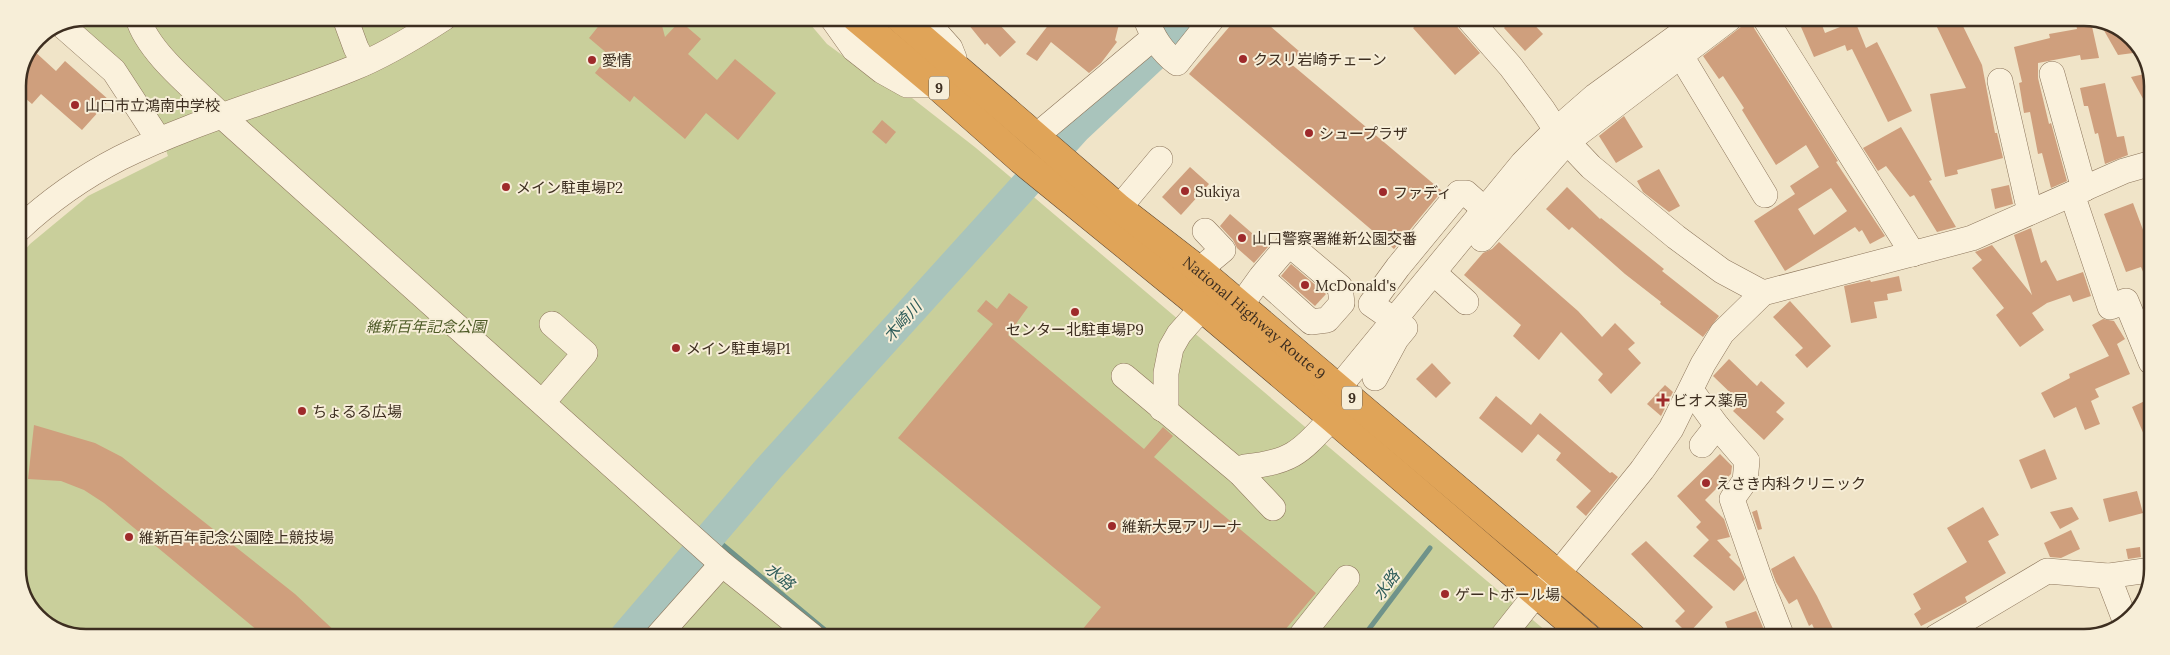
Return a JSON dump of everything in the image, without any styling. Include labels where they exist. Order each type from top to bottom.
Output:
[{"type":"highway","name":"National Highway Route 9","points":[[866,26],[1021,160],[1326,413],[1578,629]]},
{"type":"highway","name":"National Highway Route 9","points":[[909,26],[1119,208],[1241,305],[1622,629]]},
{"type":"street","points":[[140,26],[156,50],[222,116],[722,564],[803,629]]},
{"type":"street","points":[[348,26],[364,63]]},
{"type":"street","points":[[26,222],[45,204],[120,158],[159,140],[364,63],[399,46],[431,26]]},
{"type":"street","points":[[838,26],[854,49],[882,71],[907,85],[936,85]]},
{"type":"street","points":[[931,26],[950,48],[959,68]]},
{"type":"street","points":[[1039,138],[1150,28],[1169,57],[1177,63],[1206,26]]},
{"type":"street","points":[[1475,26],[1511,67],[1561,136],[1591,167],[1676,237],[1722,271],[1763,293]]},
{"type":"street","points":[[1676,48],[1696,26]]},
{"type":"street","points":[[1240,473],[1245,466],[1272,464],[1291,456],[1305,447],[1326,413],[1339,387],[1394,320],[1439,278],[1595,96],[1676,48],[1718,26]]},
{"type":"street","points":[[1770,26],[1913,254]]},
{"type":"street","points":[[67,30],[114,71],[159,140]]},
{"type":"street","points":[[1676,48],[1765,195]]},
{"type":"street","points":[[2052,74],[2078,191],[2110,307],[2126,301],[2144,345]]},
{"type":"street","points":[[2000,81],[2030,212]]},
{"type":"street","points":[[1375,378],[1396,339],[1485,210],[1523,163],[1561,136]]},
{"type":"street","points":[[1119,208],[1160,160]]},
{"type":"street","points":[[1508,629],[1536,594],[1557,575],[1643,469],[1671,429],[1703,364],[1722,333],[1763,293],[1972,238],[2078,191],[2144,166]]},
{"type":"street","points":[[1394,320],[1371,304],[1445,209],[1460,193],[1466,194],[1485,210]]},
{"type":"street","points":[[1284,250],[1287,226]]},
{"type":"street","points":[[1199,270],[1223,250],[1205,231]]},
{"type":"street","points":[[1241,305],[1260,277],[1289,244],[1340,287],[1342,303],[1327,320],[1311,322],[1260,277]]},
{"type":"street","points":[[1439,278],[1466,302]]},
{"type":"street","points":[[1162,409],[1166,404],[1166,373],[1171,348],[1179,334],[1201,309]]},
{"type":"street","points":[[543,402],[584,353],[552,324]]},
{"type":"street","points":[[1124,376],[1240,473],[1273,508]]},
{"type":"street","points":[[1691,390],[1709,436],[1747,461],[1744,480],[1732,499],[1779,629]]},
{"type":"street","points":[[664,629],[722,564]]},
{"type":"street","points":[[1949,629],[2047,571],[2108,576],[2144,571]]},
{"type":"street","points":[[2108,576],[2123,614]]},
{"type":"street","points":[[1306,629],[1346,578]]},
{"type":"green space","name":"維新百年記念公園","points":[[812,26],[827,44],[861,69],[912,98],[976,148],[1544,629],[86,629],[60,623],[47,614],[34,599],[26,572],[26,249],[88,196],[168,156],[153,114],[76,27]]},
{"type":"building","points":[[599,26],[662,26],[665,37],[675,26],[686,26],[701,39],[688,54],[717,80],[735,59],[776,93],[738,140],[706,113],[685,139],[634,96],[630,102],[595,73],[609,55],[589,38]]},
{"type":"building","points":[[970,26],[1001,26],[1016,42],[1000,57],[987,43],[985,45]]},
{"type":"building","points":[[1048,26],[1118,26],[1115,40],[1117,42],[1101,63],[1089,73],[1051,42],[1037,61],[1026,54]]},
{"type":"building","points":[[1230,26],[1270,26],[1300,52],[1290,63],[1442,191],[1394,249],[1189,74]]},
{"type":"building","points":[[1415,26],[1457,26],[1480,53],[1455,75],[1413,28]]},
{"type":"building","points":[[1506,26],[1536,26],[1543,34],[1525,51],[1504,28]]},
{"type":"building","points":[[1742,26],[1754,26],[1838,161],[1836,162],[1885,236],[1870,244],[1862,230],[1859,232],[1855,227],[1785,271],[1754,221],[1795,194],[1790,186],[1819,167],[1806,145],[1776,165],[1742,110],[1744,108],[1723,76],[1719,79],[1703,56]],"holes":[[[1831,188],[1847,211],[1814,235],[1798,209]]]},
{"type":"building","points":[[1801,26],[1822,26],[1825,33],[1842,26],[1857,26],[1866,48],[1877,42],[1912,111],[1888,122],[1852,49],[1847,51],[1845,45],[1814,57]]},
{"type":"building","points":[[1936,26],[1963,26],[1982,65],[1995,133],[1997,133],[2003,158],[1957,170],[1958,174],[1945,177],[1930,94],[1966,88]]},
{"type":"building","points":[[2076,26],[2092,27],[2099,58],[2081,60],[2080,55],[2038,63],[2038,78],[2049,124],[2051,123],[2067,181],[2051,188],[2042,153],[2038,154],[2030,112],[2024,113],[2019,83],[2022,82],[2014,47],[2050,38],[2049,34],[2077,29]]},
{"type":"building","points":[[2104,30],[2117,36],[2133,53],[2118,55]]},
{"type":"building","points":[[36,53],[56,71],[65,61],[109,100],[82,130],[41,94],[32,104],[26,99],[26,86],[27,75]]},
{"type":"building","points":[[2143,74],[2144,101],[2131,77]]},
{"type":"building","points":[[2105,83],[2117,137],[2124,136],[2128,155],[2105,164],[2098,133],[2095,134],[2088,106],[2084,106],[2080,88]]},
{"type":"building","points":[[1624,116],[1643,147],[1616,163],[1599,136]]},
{"type":"building","points":[[882,120],[896,132],[886,144],[872,132]]},
{"type":"building","points":[[1901,127],[1932,180],[1929,181],[1956,227],[1937,232],[1914,195],[1910,197],[1886,166],[1878,171],[1863,148]]},
{"type":"building","points":[[1190,167],[1209,184],[1181,215],[1162,197]]},
{"type":"building","points":[[1659,169],[1680,206],[1669,212],[1643,192],[1637,181]]},
{"type":"building","points":[[2009,185],[2013,204],[1995,209],[1991,189]]},
{"type":"building","points":[[1567,187],[1600,219],[1664,269],[1662,271],[1719,316],[1703,337],[1660,304],[1661,302],[1625,274],[1572,227],[1569,230],[1546,209]]},
{"type":"building","points":[[2133,203],[2144,233],[2144,274],[2141,267],[2126,272],[2104,214]]},
{"type":"building","points":[[1230,214],[1268,247],[1254,263],[1237,248],[1233,240],[1220,226]]},
{"type":"building","points":[[2031,228],[2041,263],[2046,260],[2057,281],[2083,272],[2091,296],[2073,302],[2070,295],[2047,303],[2032,313],[2044,330],[2020,347],[1996,315],[2004,308],[1972,268],[1982,260],[1975,252],[1992,245],[2032,295],[2014,235]]},
{"type":"building","points":[[1499,242],[1578,311],[1602,337],[1615,323],[1635,343],[1628,349],[1641,363],[1611,394],[1598,380],[1603,374],[1561,332],[1539,360],[1513,336],[1521,325],[1464,275],[1483,253],[1492,249]]},
{"type":"building","points":[[1291,264],[1326,294],[1315,306],[1281,276]]},
{"type":"building","points":[[1899,276],[1902,291],[1887,294],[1888,300],[1874,302],[1877,318],[1851,323],[1844,286]]},
{"type":"building","points":[[1009,293],[1028,307],[1008,335],[1144,449],[1163,427],[1173,436],[1154,457],[1316,593],[1286,629],[1083,629],[1101,607],[898,438],[993,324],[977,311],[986,300],[997,309]]},
{"type":"building","points":[[1790,301],[1831,346],[1807,368],[1795,355],[1803,348],[1773,317]]},
{"type":"building","points":[[2103,319],[2114,321],[2125,339],[2117,344],[2130,374],[2095,389],[2099,397],[2091,401],[2100,424],[2085,430],[2076,407],[2054,418],[2041,393],[2070,378],[2069,374],[2109,356],[2092,325]]},
{"type":"building","points":[[1729,359],[1757,386],[1761,381],[1785,403],[1776,412],[1784,419],[1764,440],[1733,411],[1741,403],[1713,376]]},
{"type":"building","points":[[1432,363],[1451,383],[1436,398],[1416,379]]},
{"type":"building","name":"ビオス薬局","points":[[1665,385],[1673,392],[1661,416],[1647,404]]},
{"type":"building","points":[[1496,396],[1531,425],[1540,413],[1610,473],[1612,472],[1618,477],[1586,516],[1576,507],[1591,491],[1556,460],[1561,453],[1538,434],[1522,453],[1479,418]]},
{"type":"building","points":[[2144,401],[2144,435],[2132,407]]},
{"type":"building","points":[[34,425],[95,443],[122,457],[295,594],[333,629],[256,629],[104,503],[84,490],[61,481],[28,479]]},
{"type":"building","points":[[2045,449],[2057,479],[2031,489],[2019,460]]},
{"type":"building","points":[[1720,454],[1732,466],[1731,474],[1705,500],[1724,519],[1730,537],[1717,540],[1731,555],[1729,557],[1740,568],[1745,579],[1734,591],[1693,556],[1709,540],[1696,527],[1701,522],[1677,496]]},
{"type":"building","points":[[2137,491],[2143,513],[2109,522],[2103,499]]},
{"type":"building","points":[[1983,507],[1999,535],[1988,541],[2006,573],[1965,597],[1967,602],[1921,626],[1914,614],[1921,609],[1913,594],[1967,562],[1947,528]]},
{"type":"building","points":[[2072,507],[2079,519],[2060,529],[2050,512]]},
{"type":"building","points":[[1757,510],[1762,529],[1758,530],[1752,512]]},
{"type":"building","points":[[2071,530],[2080,549],[2061,558],[2050,557],[2044,543]]},
{"type":"building","points":[[1646,541],[1713,607],[1693,629],[1683,629],[1675,621],[1685,611],[1631,554]]},
{"type":"building","points":[[2140,547],[2141,557],[2128,559],[2126,549]]},
{"type":"building","points":[[1794,556],[1833,629],[1814,629],[1812,624],[1809,626],[1797,599],[1789,604],[1771,569]]},
{"type":"building","points":[[1756,611],[1764,629],[1728,629],[1725,622]]},
{"type":"waterway","name":"木崎川","points":[[631,629],[768,469],[1077,128],[1184,26]]},
{"type":"waterway","name":"水路","points":[[711,535],[824,629]]},
{"type":"waterway","name":"水路","points":[[1369,629],[1430,548]]},
{"type":"place","name":"クスリ岩崎チェーン","points":[[1243,59]]},
{"type":"place","name":"愛情","points":[[592,60]]},
{"type":"place","name":"山口市立鴻南中学校","points":[[75,105]]},
{"type":"place","name":"シュープラザ","points":[[1309,133]]},
{"type":"place","name":"メイン駐車場P2","points":[[506,187]]},
{"type":"place","name":"Sukiya","points":[[1185,191]]},
{"type":"place","name":"ファディ","points":[[1383,192]]},
{"type":"place","name":"山口警察署維新公園交番","points":[[1242,238]]},
{"type":"place","name":"McDonald's","points":[[1305,285]]},
{"type":"place","name":"センター北駐車場P9","points":[[1075,312]]},
{"type":"place","name":"メイン駐車場P1","points":[[676,348]]},
{"type":"place","name":"ビオス薬局","points":[[1663,400]]},
{"type":"place","name":"ちょるる広場","points":[[302,411]]},
{"type":"place","name":"えさき内科クリニック","points":[[1706,483]]},
{"type":"place","name":"維新大晃アリーナ","points":[[1112,526]]},
{"type":"place","name":"維新百年記念公園陸上競技場","points":[[129,537]]},
{"type":"place","name":"ゲートボール場","points":[[1445,594]]}]
